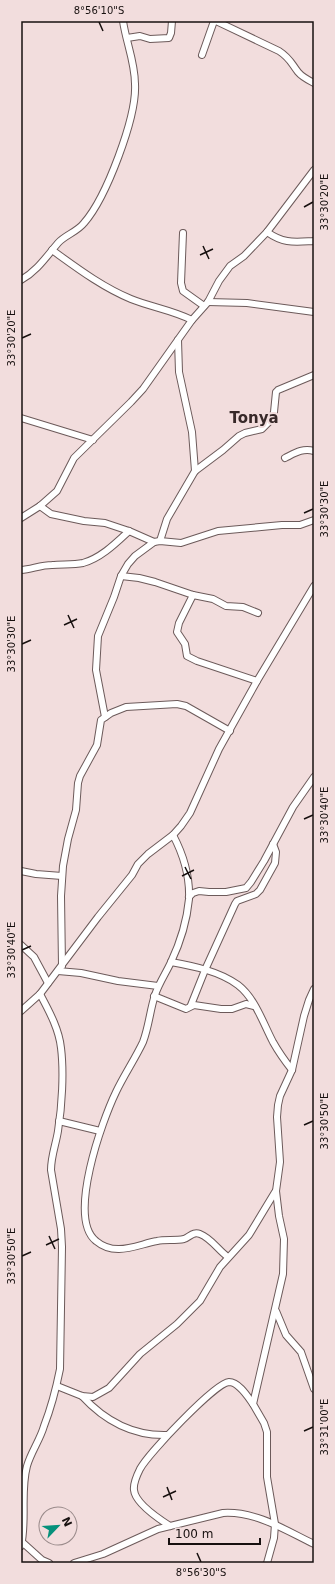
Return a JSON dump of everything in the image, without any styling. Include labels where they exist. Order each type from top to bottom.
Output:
[{"type":"street","points":[[21,280],[36,269],[58,242],[86,222],[108,179],[126,135],[132,115],[136,85],[123,21]]},
{"type":"street","points":[[127,38],[140,36],[150,39],[169,38],[172,33],[172,21]]},
{"type":"street","points":[[202,55],[215,21],[279,51],[288,57],[298,72],[305,79],[314,83]]},
{"type":"street","points":[[21,518],[40,506],[57,491],[74,458],[143,389],[192,320],[206,304],[219,281],[230,266],[244,256],[267,232],[314,170]]},
{"type":"street","points":[[267,232],[279,240],[294,242],[314,241]]},
{"type":"street","points":[[183,233],[181,283],[183,291],[206,304],[247,303],[314,312]]},
{"type":"street","points":[[52,250],[99,283],[131,299],[179,313],[192,320]]},
{"type":"street","points":[[178,340],[180,372],[192,432],[195,471]]},
{"type":"street","points":[[105,717],[96,670],[98,636],[121,576],[128,564],[135,556],[157,541],[167,519],[195,471],[239,436],[262,429],[271,420],[274,412],[276,392],[278,390],[314,375]]},
{"type":"street","points":[[21,418],[93,440]]},
{"type":"street","points":[[284,458],[300,450],[306,449],[314,451]]},
{"type":"street","points":[[40,506],[51,514],[84,521],[105,523],[157,541],[181,543],[218,531],[282,524],[300,525],[314,520]]},
{"type":"street","points":[[21,570],[52,565],[83,563],[106,551],[129,531]]},
{"type":"street","points":[[121,576],[139,578],[154,582],[193,595],[213,599],[226,606],[243,607],[258,613]]},
{"type":"street","points":[[21,1011],[40,994],[60,969],[98,917],[132,875],[138,864],[148,854],[173,835],[190,813],[219,749],[257,681],[314,586]]},
{"type":"street","points":[[193,595],[179,623],[177,632],[185,644],[187,656],[197,662],[257,681]]},
{"type":"street","points":[[60,969],[63,964],[61,910],[62,876],[68,838],[76,810],[78,783],[80,776],[95,750],[101,720],[117,710],[130,706],[177,704],[186,706],[230,731]]},
{"type":"street","points":[[189,898],[196,891],[226,892],[246,888],[251,882],[293,807],[314,777]]},
{"type":"street","points":[[173,835],[181,851],[186,869],[189,898],[186,917],[171,962],[154,996],[143,1042],[116,1093],[100,1131],[84,1202],[86,1225],[96,1241],[105,1246],[116,1249],[125,1249],[158,1241],[185,1238],[195,1233],[206,1238],[228,1257]]},
{"type":"street","points":[[154,996],[186,1009],[192,1005],[205,970],[235,904],[237,901],[256,894],[269,874],[276,857],[273,844]]},
{"type":"street","points":[[21,871],[62,876]]},
{"type":"street","points":[[21,945],[34,957],[48,984]]},
{"type":"street","points":[[171,962],[205,970],[237,984],[245,992],[254,1006],[273,1042],[292,1070]]},
{"type":"street","points":[[60,969],[118,981],[158,986]]},
{"type":"street","points":[[253,1404],[284,1274],[284,1239],[276,1191],[280,1162],[277,1117],[278,1105],[280,1096],[292,1070],[304,1016],[314,989]]},
{"type":"street","points":[[40,994],[58,1033],[61,1048],[61,1102],[51,1170],[61,1229],[62,1247],[60,1369],[57,1386],[44,1426],[28,1465],[23,1484],[21,1544],[42,1560],[49,1563]]},
{"type":"street","points":[[192,1005],[232,1009],[246,1004],[254,1006]]},
{"type":"street","points":[[59,1121],[100,1131]]},
{"type":"street","points":[[57,1386],[82,1396],[93,1397],[109,1388],[140,1354],[177,1324],[200,1301],[220,1267],[249,1234],[276,1191]]},
{"type":"street","points":[[276,1311],[286,1335],[301,1352],[314,1389]]},
{"type":"street","points":[[170,1526],[138,1499],[134,1491],[135,1482],[140,1469],[167,1435],[217,1388],[227,1382],[236,1385],[253,1404],[266,1427],[267,1432],[267,1476],[274,1524],[274,1538],[267,1563]]},
{"type":"street","points":[[82,1396],[91,1406],[107,1419],[119,1426],[137,1432],[153,1435],[167,1435]]},
{"type":"street","points":[[21,1461],[28,1465]]},
{"type":"street","points":[[74,1563],[103,1554],[158,1529],[229,1512],[258,1517],[314,1544]]},
{"type":"district","name":"Tonya","points":[[254,418]]}]
